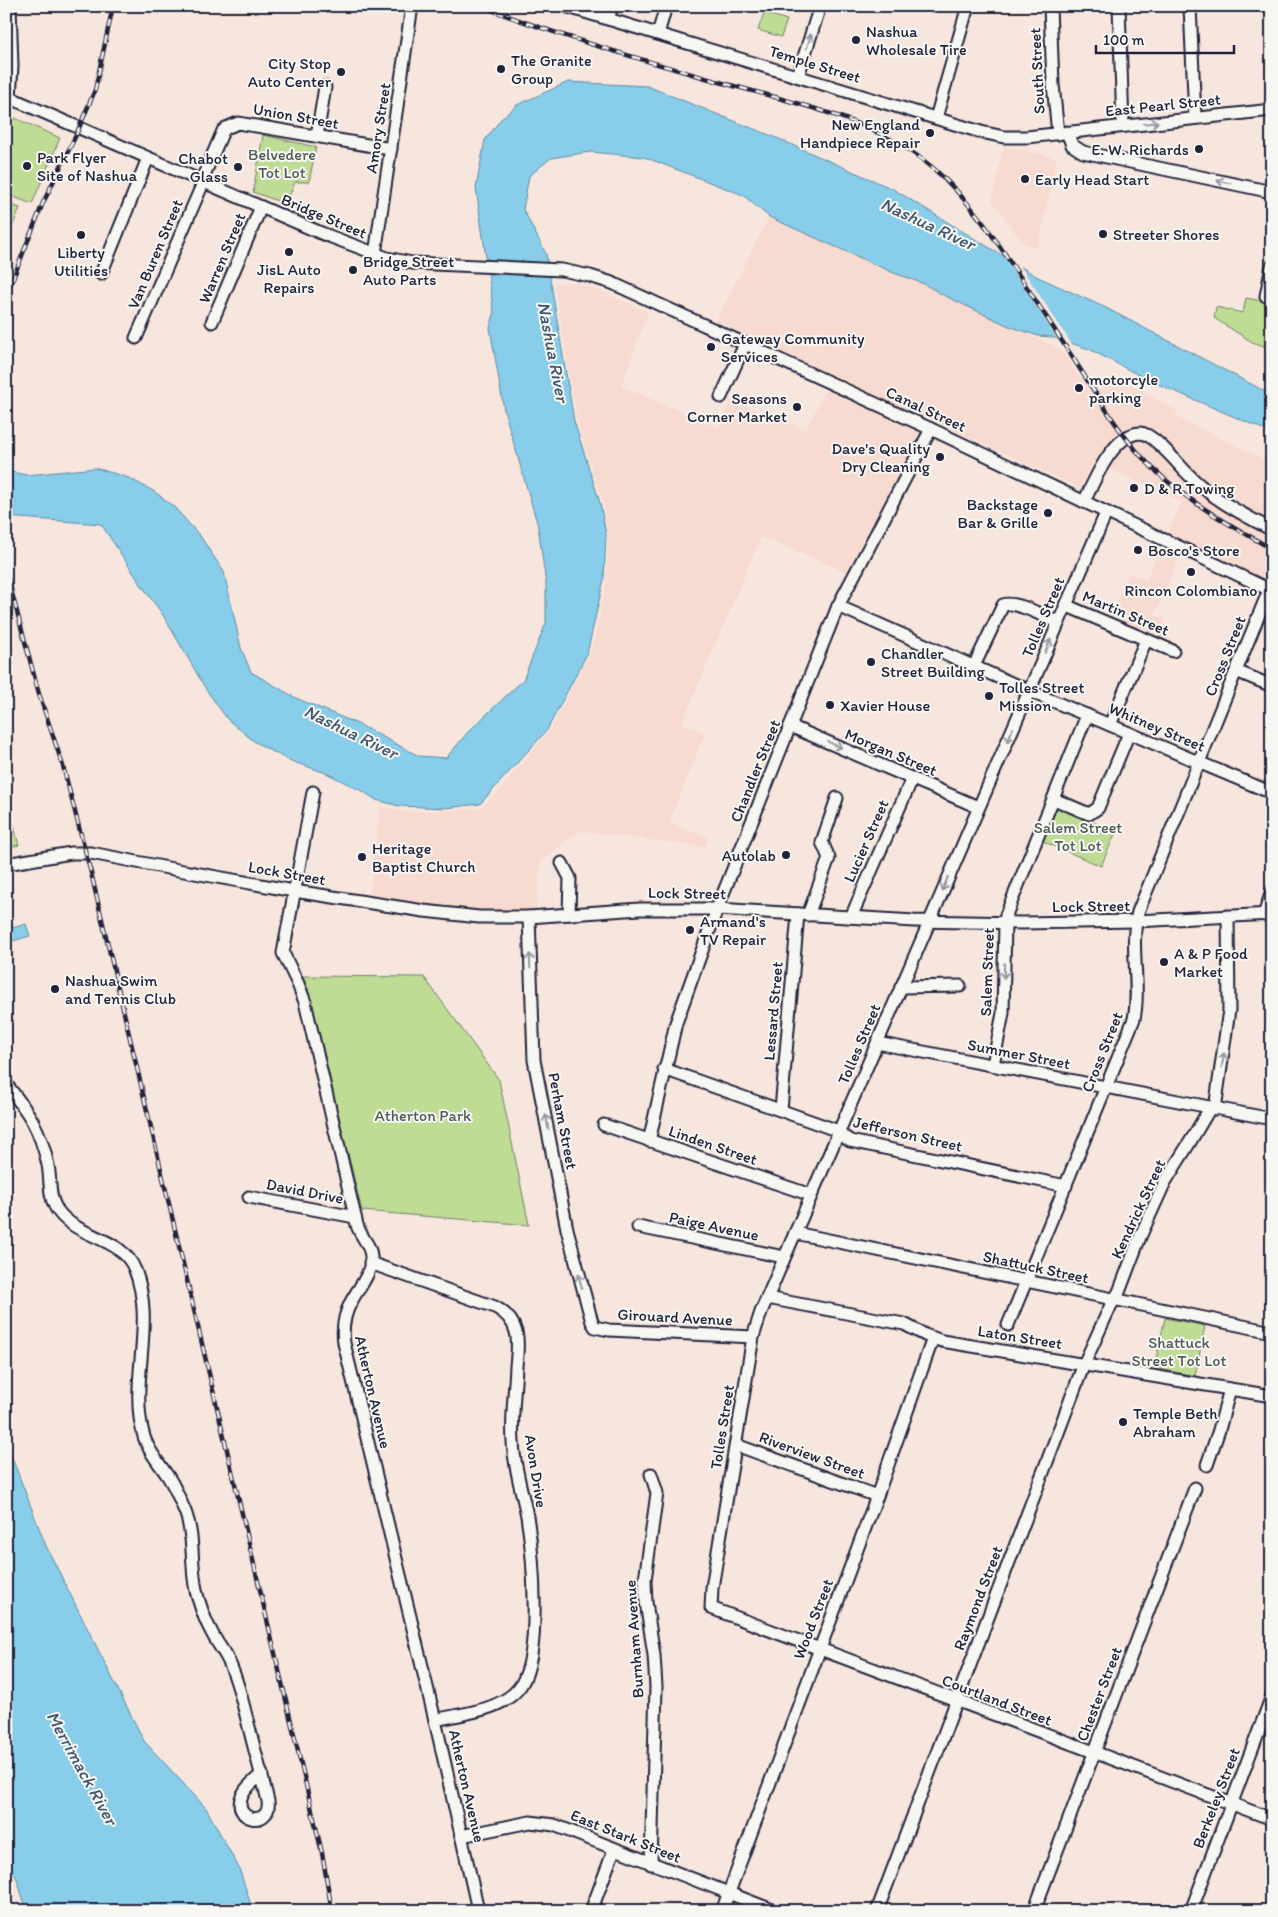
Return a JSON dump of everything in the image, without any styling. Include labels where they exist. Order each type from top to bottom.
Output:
[{"type":"street","points":[[8,97],[12,66],[10,6]]},
{"type":"street","name":"Amory Street","points":[[375,254],[412,6]]},
{"type":"street","name":"Temple Street","points":[[564,6],[1004,137],[1027,137],[1062,133]]},
{"type":"street","points":[[608,19],[612,6]]},
{"type":"street","points":[[658,34],[666,6]]},
{"type":"street","points":[[798,76],[820,6]]},
{"type":"street","points":[[936,118],[968,6]]},
{"type":"street","name":"South Street","points":[[1050,6],[1053,84],[1062,133]]},
{"type":"street","points":[[1119,6],[1123,126]]},
{"type":"street","points":[[1190,6],[1194,118]]},
{"type":"street","points":[[317,136],[325,87]]},
{"type":"street","name":"Bridge Street","points":[[8,97],[202,182],[375,254],[412,263],[562,270]]},
{"type":"street","name":"East Pearl Street","points":[[1062,133],[1272,110]]},
{"type":"street","name":"Union Street","points":[[202,182],[223,131],[230,126],[243,122],[391,149]]},
{"type":"street","points":[[1062,133],[1072,145],[1083,152],[1272,192]]},
{"type":"street","points":[[101,274],[148,158]]},
{"type":"street","name":"Van Buren Street","points":[[136,338],[202,182]]},
{"type":"street","name":"Warren Street","points":[[212,322],[261,207]]},
{"type":"street","points":[[1269,296],[1272,266]]},
{"type":"street","name":"Canal Street","points":[[562,270],[612,283],[930,429],[1270,590]]},
{"type":"street","points":[[721,397],[745,344]]},
{"type":"street","name":"Chandler Street","points":[[649,1141],[664,1069],[678,1015],[717,909],[838,606],[930,429]]},
{"type":"street","points":[[1084,502],[1117,444],[1130,436],[1143,434],[1150,436],[1192,479],[1212,495],[1272,530]]},
{"type":"street","name":"Tolles Street","points":[[711,1608],[712,1588],[753,1337],[767,1298],[1106,512]]},
{"type":"street","name":"Cross Street","points":[[1008,1325],[1130,1029],[1136,1009],[1136,921],[1198,762],[1270,590]]},
{"type":"street","points":[[974,666],[1003,605],[1008,603],[1018,605],[1057,622]]},
{"type":"street","name":"Martin Street","points":[[1065,605],[1174,651]]},
{"type":"street","name":"Whitney Street","points":[[838,606],[1029,691],[1272,793]]},
{"type":"street","points":[[1110,725],[1146,640]]},
{"type":"street","points":[[1236,670],[1272,686]]},
{"type":"street","name":"Salem Street","points":[[993,1065],[1003,1013],[1004,923],[1087,715]]},
{"type":"street","name":"Morgan Street","points":[[790,726],[978,807]]},
{"type":"street","points":[[1054,799],[1089,814],[1098,808],[1129,733]]},
{"type":"street","name":"Lucier Street","points":[[851,917],[912,779]]},
{"type":"street","points":[[313,792],[294,891],[284,957],[305,1002],[358,1230],[370,1250],[370,1263]]},
{"type":"street","name":"Lessard Street","points":[[781,1110],[803,914],[829,858],[822,842],[837,798]]},
{"type":"street","name":"Lock Street","points":[[6,864],[71,853],[91,853],[294,891],[424,911],[479,916],[529,917],[640,909],[717,909],[929,922],[1004,923],[1136,921],[1268,914]]},
{"type":"street","points":[[562,863],[570,878],[569,914]]},
{"type":"street","points":[[1268,914],[1272,891]]},
{"type":"street","name":"Kendrick Street","points":[[1114,1300],[1165,1182],[1212,1108],[1229,1010],[1228,916]]},
{"type":"street","name":"Perham Street","points":[[529,917],[534,1060],[567,1228],[588,1312],[595,1327]]},
{"type":"street","points":[[900,987],[960,986]]},
{"type":"street","name":"Summer Street","points":[[877,1043],[1272,1119]]},
{"type":"street","name":"Jefferson Street","points":[[664,1069],[833,1129],[850,1141],[1066,1186]]},
{"type":"street","points":[[6,1084],[28,1112],[38,1130],[48,1167],[51,1197],[57,1211],[72,1225],[120,1249],[127,1255],[136,1272],[143,1302],[139,1408],[143,1436],[150,1451],[170,1480],[186,1516],[191,1533],[196,1591],[199,1602],[210,1630],[229,1662],[238,1686],[262,1774]]},
{"type":"street","name":"Linden Street","points":[[604,1125],[811,1195]]},
{"type":"street","name":"David Drive","points":[[249,1197],[355,1217]]},
{"type":"street","name":"Paige Avenue","points":[[638,1227],[784,1257]]},
{"type":"street","name":"Shattuck Street","points":[[795,1234],[1272,1332]]},
{"type":"street","name":"Atherton Avenue","points":[[370,1263],[365,1279],[347,1309],[343,1332],[344,1344],[435,1720],[478,1910]]},
{"type":"street","name":"Avon Drive","points":[[370,1263],[495,1306],[508,1315],[517,1338],[513,1443],[515,1465],[526,1515],[530,1546],[533,1600],[531,1657],[520,1686],[505,1700],[485,1708],[435,1720]]},
{"type":"street","name":"Laton Street","points":[[767,1298],[904,1324],[933,1338],[1230,1389],[1271,1394]]},
{"type":"street","name":"Raymond Street","points":[[877,1911],[1084,1364],[1114,1300]]},
{"type":"street","name":"Girouard Avenue","points":[[595,1327],[609,1330],[753,1337]]},
{"type":"street","name":"Wood Street","points":[[722,1911],[877,1496],[933,1338]]},
{"type":"street","points":[[1207,1465],[1230,1389]]},
{"type":"street","name":"Riverview Street","points":[[736,1445],[877,1496]]},
{"type":"street","name":"Burnham Avenue","points":[[651,1474],[657,1493],[645,1580],[656,1688],[651,1864]]},
{"type":"street","name":"Chester Street","points":[[1034,1911],[1195,1488]]},
{"type":"street","name":"Courtland Street","points":[[711,1608],[1272,1820]]},
{"type":"street","name":"Berkeley Street","points":[[1191,1911],[1272,1696]]},
{"type":"street","name":"East Stark Street","points":[[461,1836],[516,1824],[542,1823],[568,1830],[614,1850],[775,1911]]},
{"type":"street","points":[[591,1911],[614,1850]]},
{"type":"shaded area","name":"Early Head Start","points":[[1004,146],[1057,158],[1038,248],[1022,242],[992,200]]},
{"type":"shaded area","points":[[769,217],[924,284],[945,296],[1060,349],[1092,395],[1120,377],[1178,412],[1176,417],[1272,463],[1272,580],[1270,584],[1185,545],[1154,615],[1166,620],[1162,630],[1169,634],[1165,642],[1112,620],[1129,573],[1146,580],[1182,502],[1094,462],[1080,488],[928,418],[846,572],[761,537],[682,723],[705,733],[669,823],[709,838],[705,847],[580,831],[541,861],[536,910],[484,911],[369,899],[380,806],[404,812],[479,809],[496,795],[550,730],[589,655],[607,580],[608,533],[603,503],[577,421],[554,283],[575,283],[603,292],[648,312],[621,386],[719,428],[731,400],[806,430],[832,376],[716,321]]},
{"type":"green space","points":[[764,13],[787,20],[781,37],[758,30]]},
{"type":"green space","name":"Park Flyer Site of Nashua","points":[[6,114],[60,138],[32,204],[6,194]]},
{"type":"green space","name":"Belvedere Tot Lot","points":[[263,135],[316,147],[309,182],[295,182],[286,204],[253,192]]},
{"type":"green space","points":[[6,203],[20,208],[6,242]]},
{"type":"green space","points":[[1246,298],[1272,303],[1272,349],[1252,342],[1214,318],[1216,307],[1243,313]]},
{"type":"green space","points":[[6,797],[19,845],[6,848]]},
{"type":"green space","name":"Salem Street Tot Lot","points":[[1055,806],[1116,832],[1101,866],[1040,840]]},
{"type":"green space","name":"Atherton Park","points":[[303,976],[424,977],[499,1080],[529,1225],[362,1211],[308,989]]},
{"type":"green space","name":"Shattuck Street Tot Lot","points":[[1165,1318],[1205,1326],[1195,1376],[1154,1368]]},
{"type":"water","name":"Nashua River","points":[[568,82],[647,86],[779,139],[893,189],[1036,276],[1106,308],[1272,395],[1272,433],[1146,379],[1089,349],[1051,337],[1038,336],[1009,326],[924,284],[894,273],[769,217],[743,195],[644,157],[590,152],[551,158],[529,176],[523,209],[546,254],[574,421],[600,503],[606,534],[604,579],[587,654],[547,730],[480,804],[445,808],[399,806],[376,800],[326,773],[288,760],[255,742],[228,720],[207,691],[163,615],[101,524],[6,517],[6,471],[27,475],[96,468],[129,478],[155,492],[175,508],[200,536],[224,572],[241,648],[251,672],[296,698],[360,725],[419,756],[446,758],[468,732],[523,680],[546,623],[546,584],[538,526],[504,410],[490,328],[494,314],[476,188],[485,140],[501,119],[517,105]]},
{"type":"water","points":[[6,910],[13,928],[26,924],[30,936],[6,943]]},
{"type":"water","name":"Merrimack River","points":[[6,1442],[46,1546],[144,1741],[206,1808],[239,1868],[253,1911],[27,1911],[17,1879],[6,1860]]},
{"type":"pier","points":[[1000,251],[1017,261],[1073,346],[1059,342]]},
{"type":"railway","points":[[6,296],[43,203],[76,135],[95,90],[113,6]]},
{"type":"railway","points":[[481,6],[598,46],[829,113],[884,136],[909,150],[947,181],[984,224],[1114,421],[1141,456],[1155,471],[1186,496],[1220,519],[1272,549]]},
{"type":"railway","points":[[6,571],[39,694],[63,766],[92,877],[322,1853],[332,1911]]},
{"type":"place","name":"Nashua Wholesale Tire","points":[[856,40]]},
{"type":"place","name":"The Granite Group","points":[[501,69]]},
{"type":"place","name":"City Stop Auto Center","points":[[341,72]]},
{"type":"place","name":"New England Handpiece Repair","points":[[930,133]]},
{"type":"place","name":"E. W. Richards","points":[[1199,149]]},
{"type":"place","name":"Park Flyer Site of Nashua","points":[[27,166]]},
{"type":"place","name":"Chabot Glass","points":[[238,167]]},
{"type":"place","name":"Early Head Start","points":[[1025,179]]},
{"type":"place","name":"Streeter Shores","points":[[1103,234]]},
{"type":"place","name":"Liberty Utilities","points":[[81,235]]},
{"type":"place","name":"JisL Auto Repairs","points":[[289,252]]},
{"type":"place","name":"Bridge Street Auto Parts","points":[[353,270]]},
{"type":"place","name":"Gateway Community Services","points":[[711,347]]},
{"type":"place","name":"motorcyle parking","points":[[1079,388]]},
{"type":"place","name":"Seasons Corner Market","points":[[797,407]]},
{"type":"place","name":"Dave's Quality Dry Cleaning","points":[[940,457]]},
{"type":"place","name":"D & R Towing","points":[[1134,488]]},
{"type":"place","name":"Backstage Bar & Grille","points":[[1048,513]]},
{"type":"place","name":"Bosco's Store","points":[[1138,550]]},
{"type":"place","name":"Rincon Colombiano","points":[[1191,572]]},
{"type":"place","name":"Chandler Street Building","points":[[871,662]]},
{"type":"place","name":"Tolles Street Mission","points":[[989,696]]},
{"type":"place","name":"Xavier House","points":[[830,705]]},
{"type":"place","name":"Autolab","points":[[786,855]]},
{"type":"place","name":"Heritage Baptist Church","points":[[362,857]]},
{"type":"place","name":"Armand's TV Repair","points":[[690,930]]},
{"type":"place","name":"A & P Food Market","points":[[1164,962]]},
{"type":"place","name":"Nashua Swim and Tennis Club","points":[[55,989]]},
{"type":"place","name":"Temple Beth Abraham","points":[[1123,1422]]}]
